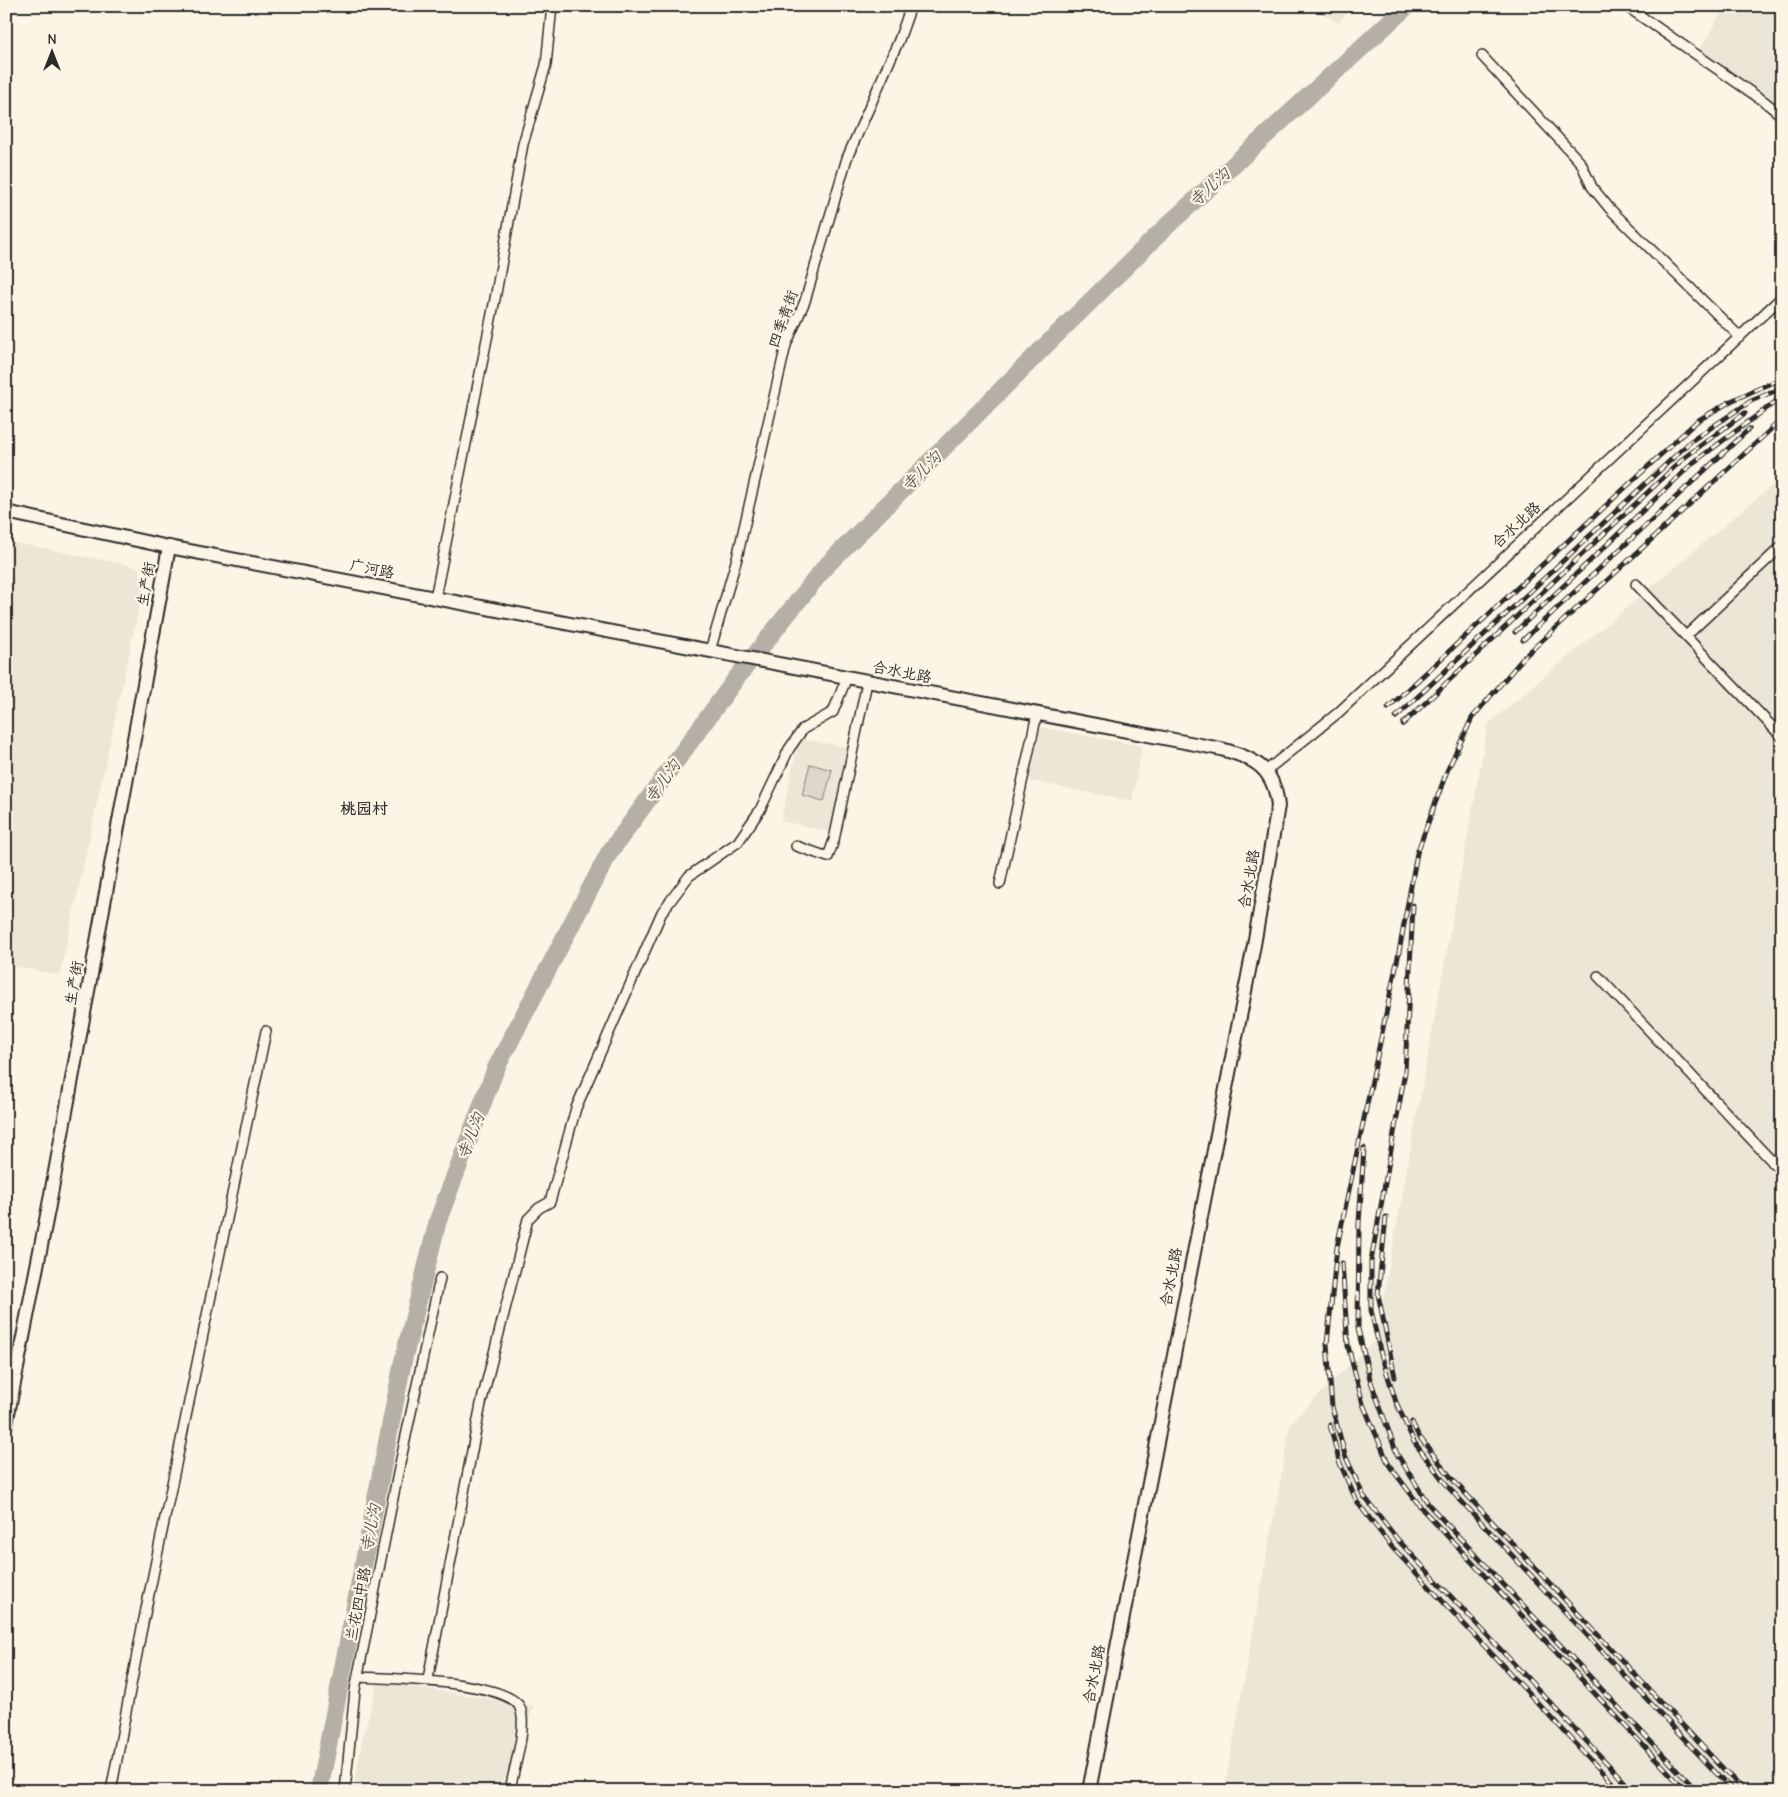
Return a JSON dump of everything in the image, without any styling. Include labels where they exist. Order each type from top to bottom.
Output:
[{"type":"street","points":[[435,598],[495,299],[523,144],[546,65],[552,6]]},
{"type":"street","name":"四季青街","points":[[710,651],[737,558],[786,345],[805,301],[847,158],[899,40],[911,6]]},
{"type":"street","points":[[1626,6],[1765,102],[1782,116]]},
{"type":"street","points":[[1482,56],[1581,163],[1592,187],[1610,209],[1740,337]]},
{"type":"street","name":"合水北路","points":[[1267,770],[1339,712],[1782,297]]},
{"type":"street","name":"广河路","points":[[6,512],[169,547],[763,661]]},
{"type":"street","points":[[1686,636],[1782,546]]},
{"type":"street","name":"生产街","points":[[6,1424],[53,1186],[169,547]]},
{"type":"street","points":[[1636,584],[1782,737]]},
{"type":"street","name":"合水北路","points":[[763,661],[1221,748],[1238,753],[1267,770],[1277,793],[1278,806],[1254,945],[1089,1791]]},
{"type":"street","points":[[428,1679],[481,1404],[528,1219],[539,1208],[550,1202],[576,1108],[662,912],[689,876],[738,842],[760,810],[789,748],[803,729],[833,712],[847,677]]},
{"type":"street","points":[[796,846],[828,857],[834,840],[867,682]]},
{"type":"street","points":[[1000,884],[1037,714]]},
{"type":"street","points":[[1598,976],[1782,1172]]},
{"type":"street","points":[[111,1791],[141,1633],[266,1031]]},
{"type":"street","points":[[1773,1163],[1782,1154]]},
{"type":"street","name":"兰花四中路","points":[[345,1791],[358,1677],[398,1473],[440,1278]]},
{"type":"street","points":[[358,1677],[428,1679],[505,1694],[520,1706],[523,1720],[510,1791]]},
{"type":"shaded area","points":[[1310,6],[1353,6],[1338,23]]},
{"type":"shaded area","points":[[1725,6],[1782,6],[1782,109],[1774,102],[1695,58]]},
{"type":"shaded area","points":[[1782,477],[1782,1791],[1224,1791],[1291,1422],[1376,1339],[1488,724]]},
{"type":"shaded area","points":[[6,541],[138,567],[144,584],[60,975],[6,965]]},
{"type":"shaded area","points":[[1040,727],[1142,746],[1132,801],[1029,781]]},
{"type":"shaded area","points":[[799,738],[849,748],[831,832],[781,821]]},
{"type":"shaded area","points":[[810,764],[832,770],[824,801],[802,795]]},
{"type":"shaded area","points":[[378,1681],[534,1706],[501,1791],[353,1791],[363,1736]]},
{"type":"waterway","name":"寺儿沟","points":[[319,1791],[403,1361],[438,1220],[496,1068],[609,853],[738,676],[825,567],[1169,224],[1407,6]]},
{"type":"railway","points":[[1388,708],[1697,421],[1731,401],[1782,378]]},
{"type":"railway","points":[[1396,717],[1691,441],[1751,401],[1782,388]]},
{"type":"railway","points":[[1515,632],[1694,462],[1782,397]]},
{"type":"railway","points":[[1403,724],[1685,457],[1745,413]]},
{"type":"railway","points":[[1633,1791],[1398,1540],[1363,1495],[1345,1455],[1332,1407],[1327,1344],[1337,1247],[1399,952],[1417,853],[1447,771],[1472,718],[1524,657],[1782,419]]},
{"type":"railway","points":[[1523,640],[1749,429]]},
{"type":"railway","points":[[1413,905],[1405,1072],[1371,1261],[1371,1310],[1380,1351],[1396,1402],[1414,1442],[1449,1488],[1733,1791]]},
{"type":"railway","points":[[1364,1148],[1359,1223],[1358,1329],[1370,1379],[1397,1454],[1429,1505],[1697,1791]]},
{"type":"railway","points":[[1386,1217],[1378,1294],[1395,1377]]},
{"type":"railway","points":[[1342,1263],[1348,1346],[1363,1404],[1389,1465],[1423,1510],[1686,1791]]},
{"type":"railway","points":[[1412,1422],[1418,1435],[1453,1480],[1744,1791]]},
{"type":"railway","points":[[1330,1425],[1339,1461],[1357,1502],[1392,1547],[1620,1791]]},
{"type":"district","name":"桃园村","points":[[364,808]]}]
